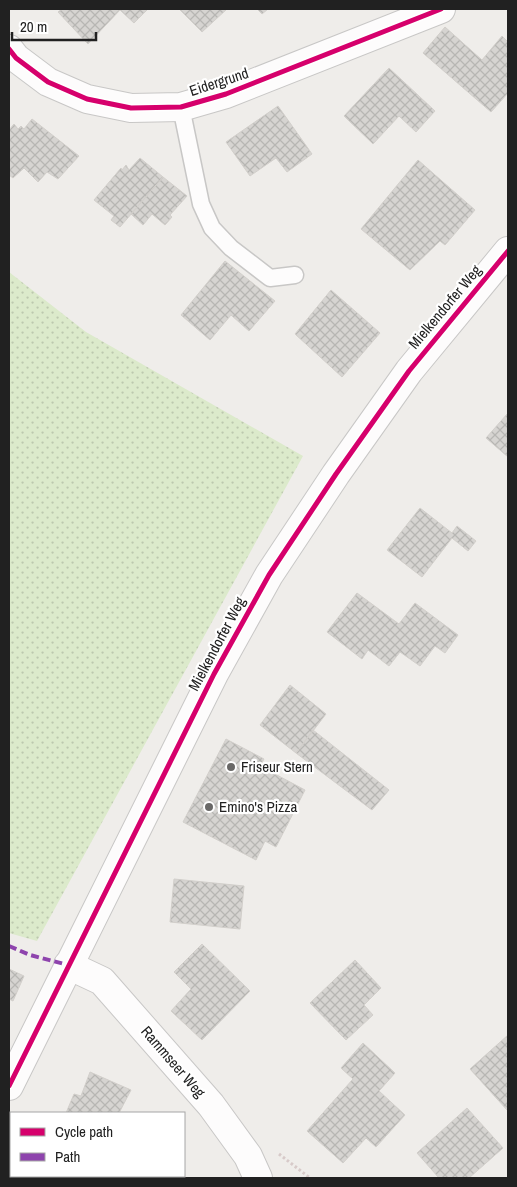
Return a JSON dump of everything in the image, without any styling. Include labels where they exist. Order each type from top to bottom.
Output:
[{"type":"street","name":"Eidergrund","points":[[9,49],[16,58],[48,82],[88,99],[131,108],[181,107],[226,94],[441,9]]},
{"type":"street","name":"Mielkendorfer Weg","points":[[11,1078],[214,674],[269,575],[336,474],[409,370],[508,250]]},
{"type":"street","name":"Rammseer Weg","points":[[68,965],[102,981],[211,1105],[248,1156],[258,1178]]},
{"type":"lane","name":"Eidergrund","points":[[181,107],[202,204],[212,228],[231,248],[270,278],[295,276]]},
{"type":"green space","points":[[9,272],[86,332],[303,456],[37,941],[9,933]]},
{"type":"building","points":[[62,9],[148,9],[134,23],[120,10],[88,44],[58,12]]},
{"type":"building","points":[[179,9],[227,9],[202,32]]},
{"type":"building","points":[[257,9],[268,9],[262,14]]},
{"type":"building","points":[[445,27],[482,60],[502,36],[508,42],[508,93],[491,112],[423,53]]},
{"type":"building","points":[[389,68],[435,111],[416,132],[399,116],[373,144],[344,116]]},
{"type":"building","points":[[278,106],[312,154],[287,172],[276,158],[250,176],[226,142]]},
{"type":"building","points":[[32,119],[79,156],[58,179],[47,172],[38,182],[24,168],[13,178],[9,175],[9,130],[14,124],[18,129],[21,126],[24,129]]},
{"type":"building","points":[[140,158],[163,177],[120,227],[111,220],[114,216],[94,200],[121,168],[122,170],[126,165],[129,170]]},
{"type":"building","points":[[418,160],[475,210],[445,245],[440,241],[410,270],[361,229]]},
{"type":"building","points":[[163,177],[187,196],[170,215],[172,217],[165,225],[152,214],[143,225],[131,214]]},
{"type":"building","points":[[225,261],[275,301],[249,331],[231,315],[210,340],[181,315]]},
{"type":"building","points":[[331,290],[380,333],[342,377],[295,334]]},
{"type":"building","points":[[508,413],[508,457],[486,438]]},
{"type":"building","points":[[420,508],[452,533],[457,526],[476,541],[468,551],[452,538],[422,577],[387,550]]},
{"type":"building","points":[[357,593],[399,624],[415,603],[458,635],[445,653],[435,646],[420,666],[400,652],[389,666],[368,650],[362,659],[327,632]]},
{"type":"building","points":[[290,685],[326,714],[296,753],[260,725]]},
{"type":"building","points":[[313,730],[389,790],[372,810],[296,753]]},
{"type":"building","points":[[226,739],[264,759],[260,766],[305,790],[276,847],[265,841],[256,860],[183,822]]},
{"type":"building","points":[[174,879],[244,886],[240,929],[170,922]]},
{"type":"building","points":[[202,944],[250,991],[202,1040],[171,1011],[191,989],[174,972]]},
{"type":"building","points":[[355,960],[381,988],[364,1005],[373,1015],[346,1040],[310,1003]]},
{"type":"building","points":[[9,969],[24,976],[13,1001],[9,999]]},
{"type":"building","points":[[508,1035],[508,1109],[507,1110],[470,1069]]},
{"type":"building","points":[[363,1043],[395,1073],[379,1091],[405,1115],[376,1147],[366,1138],[343,1163],[307,1131],[353,1079],[341,1068]]},
{"type":"building","points":[[90,1072],[131,1090],[120,1112],[66,1112],[74,1094],[81,1096]]},
{"type":"building","points":[[467,1108],[503,1148],[469,1178],[439,1178],[417,1153]]},
{"type":"building","points":[[32,1177],[76,1177],[76,1178]]},
{"type":"marked path","points":[[9,946],[30,955],[68,965]]},
{"type":"cycle path","points":[[9,49],[16,58],[48,82],[87,99],[131,108],[181,107],[226,94],[441,9]]},
{"type":"cycle path","points":[[9,1086],[214,674],[269,575],[336,474],[409,371],[508,251]]},
{"type":"place","name":"Friseur Stern","points":[[231,767]]},
{"type":"place","name":"Emino's Pizza","points":[[209,807]]}]
